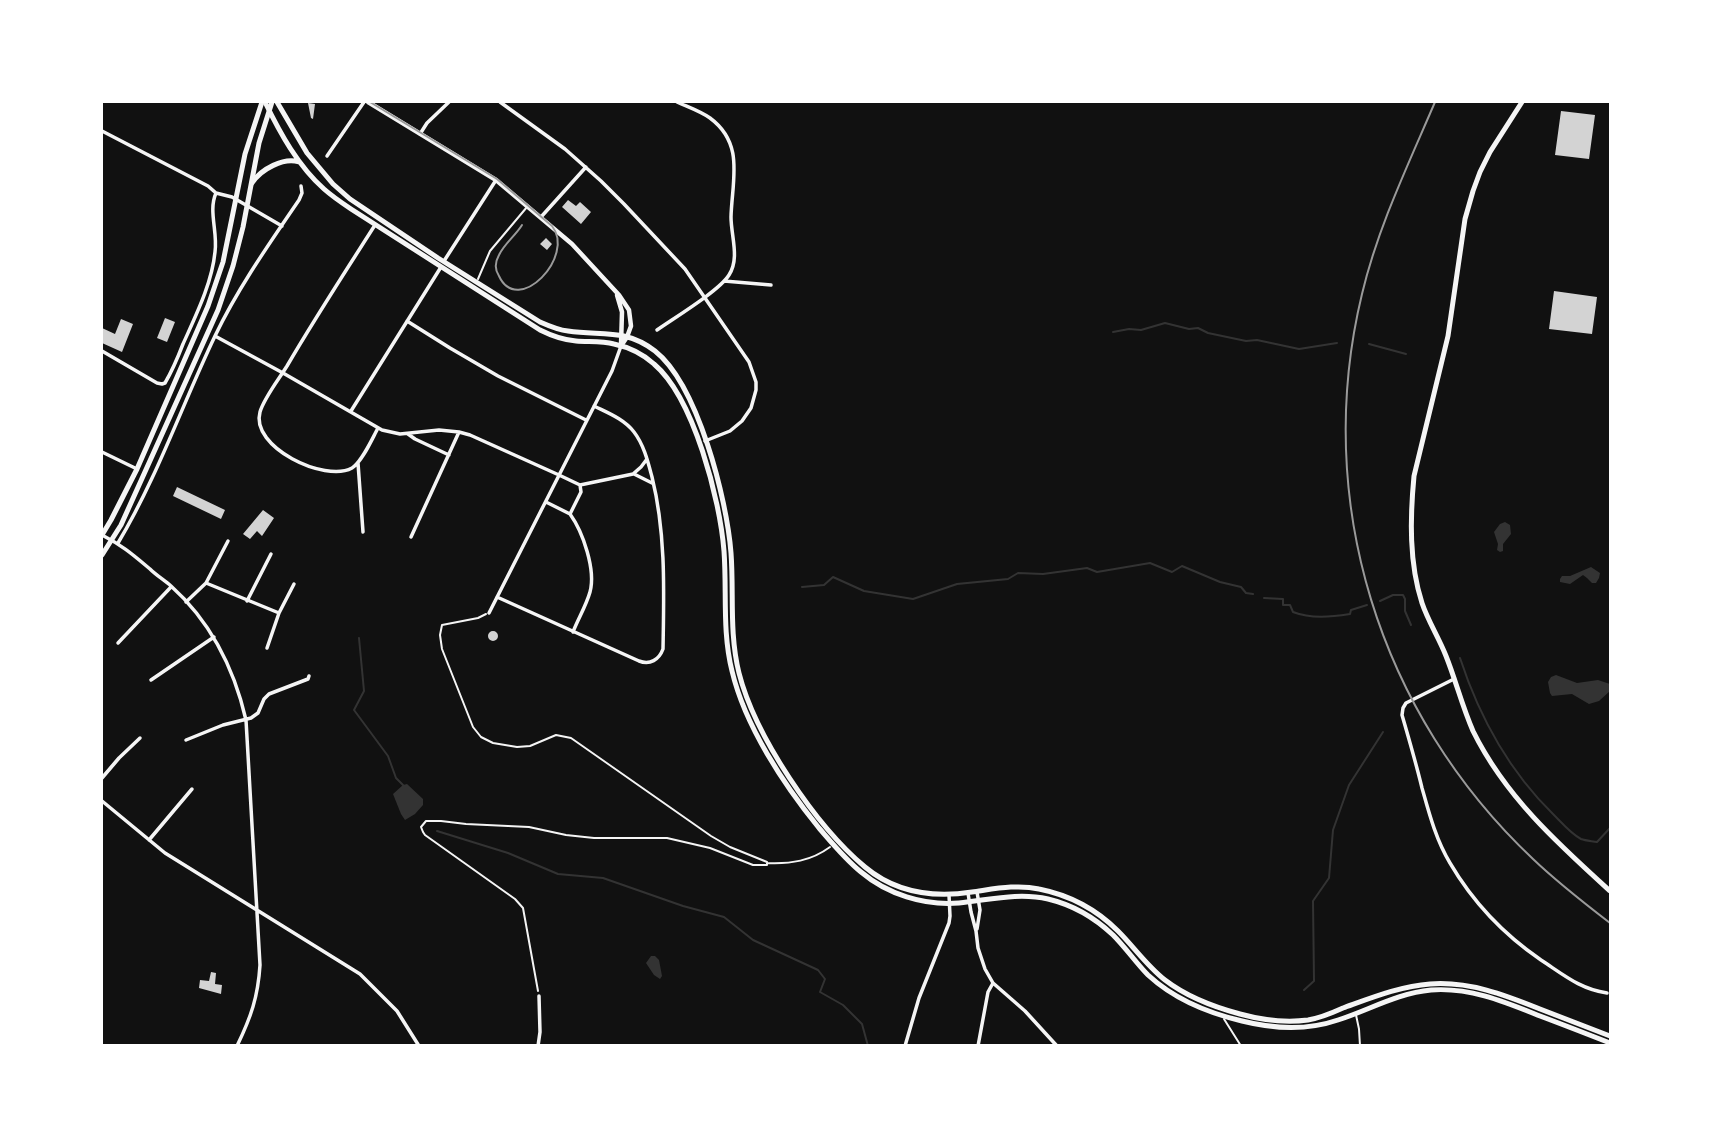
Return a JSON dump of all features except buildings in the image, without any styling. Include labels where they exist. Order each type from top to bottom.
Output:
[{"type":"main road","points":[[264,102],[302,164],[317,182],[375,225],[551,327],[571,332],[624,336],[650,348],[673,371],[705,441],[719,487],[729,532],[734,648],[753,713],[790,780],[821,820],[866,868],[895,886],[928,894],[949,895],[1029,887],[1067,897],[1101,916],[1118,930],[1167,982],[1204,1002],[1245,1015],[1280,1021],[1311,1019],[1411,986],[1447,983],[1484,989],[1506,996],[1611,1036]]},
{"type":"main road","points":[[102,535],[136,469],[208,306],[223,262],[245,154],[264,102]]},
{"type":"main road","points":[[102,555],[115,542],[218,310],[233,265],[260,143],[272,102]]},
{"type":"main road","points":[[277,102],[307,153],[350,199],[468,285],[552,336],[621,346],[645,357],[665,374],[679,397],[699,442],[708,471],[722,534],[727,648],[743,704],[785,784],[834,845],[875,883],[908,898],[924,901],[950,903],[1034,896],[1064,903],[1083,912],[1105,928],[1146,973],[1180,998],[1221,1016],[1265,1026],[1295,1028],[1333,1022],[1412,993],[1447,990],[1504,1002],[1611,1043]]},
{"type":"main road","points":[[1522,102],[1480,172],[1465,219],[1448,335],[1414,476],[1414,568],[1423,606],[1446,656],[1461,703],[1488,758],[1507,786],[1545,830],[1611,891]]},
{"type":"main road","points":[[252,183],[260,173],[283,163],[296,160],[302,164]]},
{"type":"street","points":[[327,156],[366,102],[496,180],[572,244],[629,310],[631,326],[624,336],[611,371],[489,613]]},
{"type":"street","points":[[420,134],[427,123],[449,102]]},
{"type":"street","points":[[500,102],[565,149],[624,204],[685,269],[749,362],[756,390],[751,408],[742,421],[730,431],[705,441]]},
{"type":"street","points":[[657,330],[724,281],[733,268],[734,260],[731,219],[735,167],[728,138],[707,116],[677,102]]},
{"type":"street","points":[[102,131],[282,226]]},
{"type":"street","points":[[541,217],[586,167]]},
{"type":"street","points":[[350,412],[496,180]]},
{"type":"street","points":[[115,542],[149,483],[215,336],[246,279],[299,200],[301,186]]},
{"type":"street","points":[[102,351],[162,384],[167,380],[211,273],[216,242],[212,204],[216,193]]},
{"type":"street","points":[[375,225],[260,413],[260,426],[264,437],[284,454],[316,468],[340,472],[358,463],[378,428]]},
{"type":"street","points":[[724,281],[771,285]]},
{"type":"street","points":[[613,289],[622,312],[624,336]]},
{"type":"street","points":[[407,321],[498,376],[586,420]]},
{"type":"street","points":[[215,336],[378,428],[393,433],[439,430],[470,435],[580,485],[633,474],[647,459]]},
{"type":"street","points":[[497,597],[645,663],[661,654],[664,600],[657,496],[642,444],[629,426],[594,406]]},
{"type":"street","points":[[411,537],[459,432]]},
{"type":"street","points":[[408,434],[449,455]]},
{"type":"street","points":[[102,452],[136,469]]},
{"type":"street","points":[[358,463],[363,532]]},
{"type":"street","points":[[633,474],[653,485]]},
{"type":"street","points":[[570,514],[581,492],[580,485]]},
{"type":"street","points":[[546,502],[570,514],[580,533],[592,572],[590,594],[573,632]]},
{"type":"street","points":[[102,535],[132,553],[202,619],[215,637],[241,697],[246,720],[260,965],[258,992],[250,1019],[237,1045]]},
{"type":"street","points":[[186,602],[206,583],[228,541]]},
{"type":"street","points":[[247,601],[271,554]]},
{"type":"street","points":[[206,583],[279,614]]},
{"type":"street","points":[[267,648],[279,614],[294,584]]},
{"type":"street","points":[[118,643],[171,587]]},
{"type":"street","points":[[151,680],[215,637]]},
{"type":"street","points":[[186,740],[223,725],[246,720],[258,713],[269,694],[308,679],[309,676]]},
{"type":"street","points":[[1454,679],[1406,704],[1402,715],[1431,820],[1449,862],[1482,909],[1518,944],[1579,986],[1607,993]]},
{"type":"street","points":[[102,778],[118,758],[141,738]]},
{"type":"street","points":[[149,840],[192,789]]},
{"type":"street","points":[[102,801],[165,853],[359,974],[397,1011],[419,1045]]},
{"type":"street","points":[[976,931],[979,910],[977,892]]},
{"type":"street","points":[[968,893],[978,948],[993,983],[1025,1011],[1057,1045]]},
{"type":"street","points":[[905,1045],[919,998],[949,923],[949,895]]},
{"type":"street","points":[[978,1045],[988,992],[993,983]]},
{"type":"street","points":[[538,1045],[539,996]]},
{"type":"lane","points":[[468,285],[476,282],[490,251],[528,206]]},
{"type":"lane","points":[[1356,1013],[1360,1045]]},
{"type":"lane","points":[[1221,1016],[1241,1045]]},
{"type":"path","points":[[489,613],[478,618],[442,625],[440,635],[442,649],[477,734],[493,743],[517,747],[530,746],[556,735],[571,738],[705,832],[768,863]]},
{"type":"path","points":[[539,996],[521,904],[425,835],[421,827],[426,821],[529,827],[594,838],[667,838],[702,845],[750,864],[763,866],[768,863],[801,862],[826,850]]},
{"type":"shaded area","points":[[1505,522],[1510,525],[1511,534],[1500,552],[1497,550],[1494,532]]},
{"type":"shaded area","points":[[1591,567],[1600,573],[1596,583],[1583,575],[1570,584],[1560,582],[1562,576],[1570,576]]},
{"type":"shaded area","points":[[1556,675],[1577,683],[1598,680],[1610,684],[1610,691],[1599,701],[1589,704],[1572,694],[1552,696],[1548,682]]},
{"type":"shaded area","points":[[407,784],[423,799],[423,805],[405,820],[393,794]]},
{"type":"shaded area","points":[[651,956],[659,960],[662,976],[660,979],[646,963]]},
{"type":"waterway","points":[[1113,332],[1141,330],[1165,323],[1189,329],[1198,328],[1208,333],[1246,341],[1257,340],[1299,349],[1337,343]]},
{"type":"waterway","points":[[1369,344],[1406,354]]},
{"type":"waterway","points":[[802,587],[824,585],[833,577],[864,591],[913,599],[957,584],[1008,579],[1018,573],[1043,574],[1087,568],[1097,572],[1150,563],[1172,572],[1182,566],[1220,582],[1241,587],[1246,593],[1253,594]]},
{"type":"waterway","points":[[1380,601],[1393,595],[1403,595],[1405,611],[1411,625]]},
{"type":"waterway","points":[[1264,598],[1283,599],[1283,605],[1290,605],[1293,612],[1328,617],[1350,614],[1351,610],[1367,605]]},
{"type":"waterway","points":[[359,638],[364,691],[354,710],[388,756],[396,778],[403,785]]},
{"type":"waterway","points":[[1460,658],[1476,701],[1497,742],[1537,797],[1566,828],[1581,839],[1597,842],[1610,828]]},
{"type":"waterway","points":[[1304,990],[1314,981],[1313,901],[1329,878],[1333,830],[1349,785],[1383,732]]},
{"type":"waterway","points":[[437,831],[508,853],[558,874],[603,878],[683,906],[724,917],[753,940],[818,970],[825,979],[820,992],[843,1005],[862,1024],[868,1046]]},
{"type":"tram line","points":[[370,102],[497,179],[552,226],[557,238],[557,252],[551,266],[542,278],[519,290],[508,287],[498,274],[496,266],[501,251],[522,225]]},
{"type":"railway","points":[[1435,102],[1385,220],[1362,294],[1349,371],[1346,449],[1354,525],[1371,599],[1398,671],[1434,739],[1479,802],[1533,859],[1610,923]]}]
